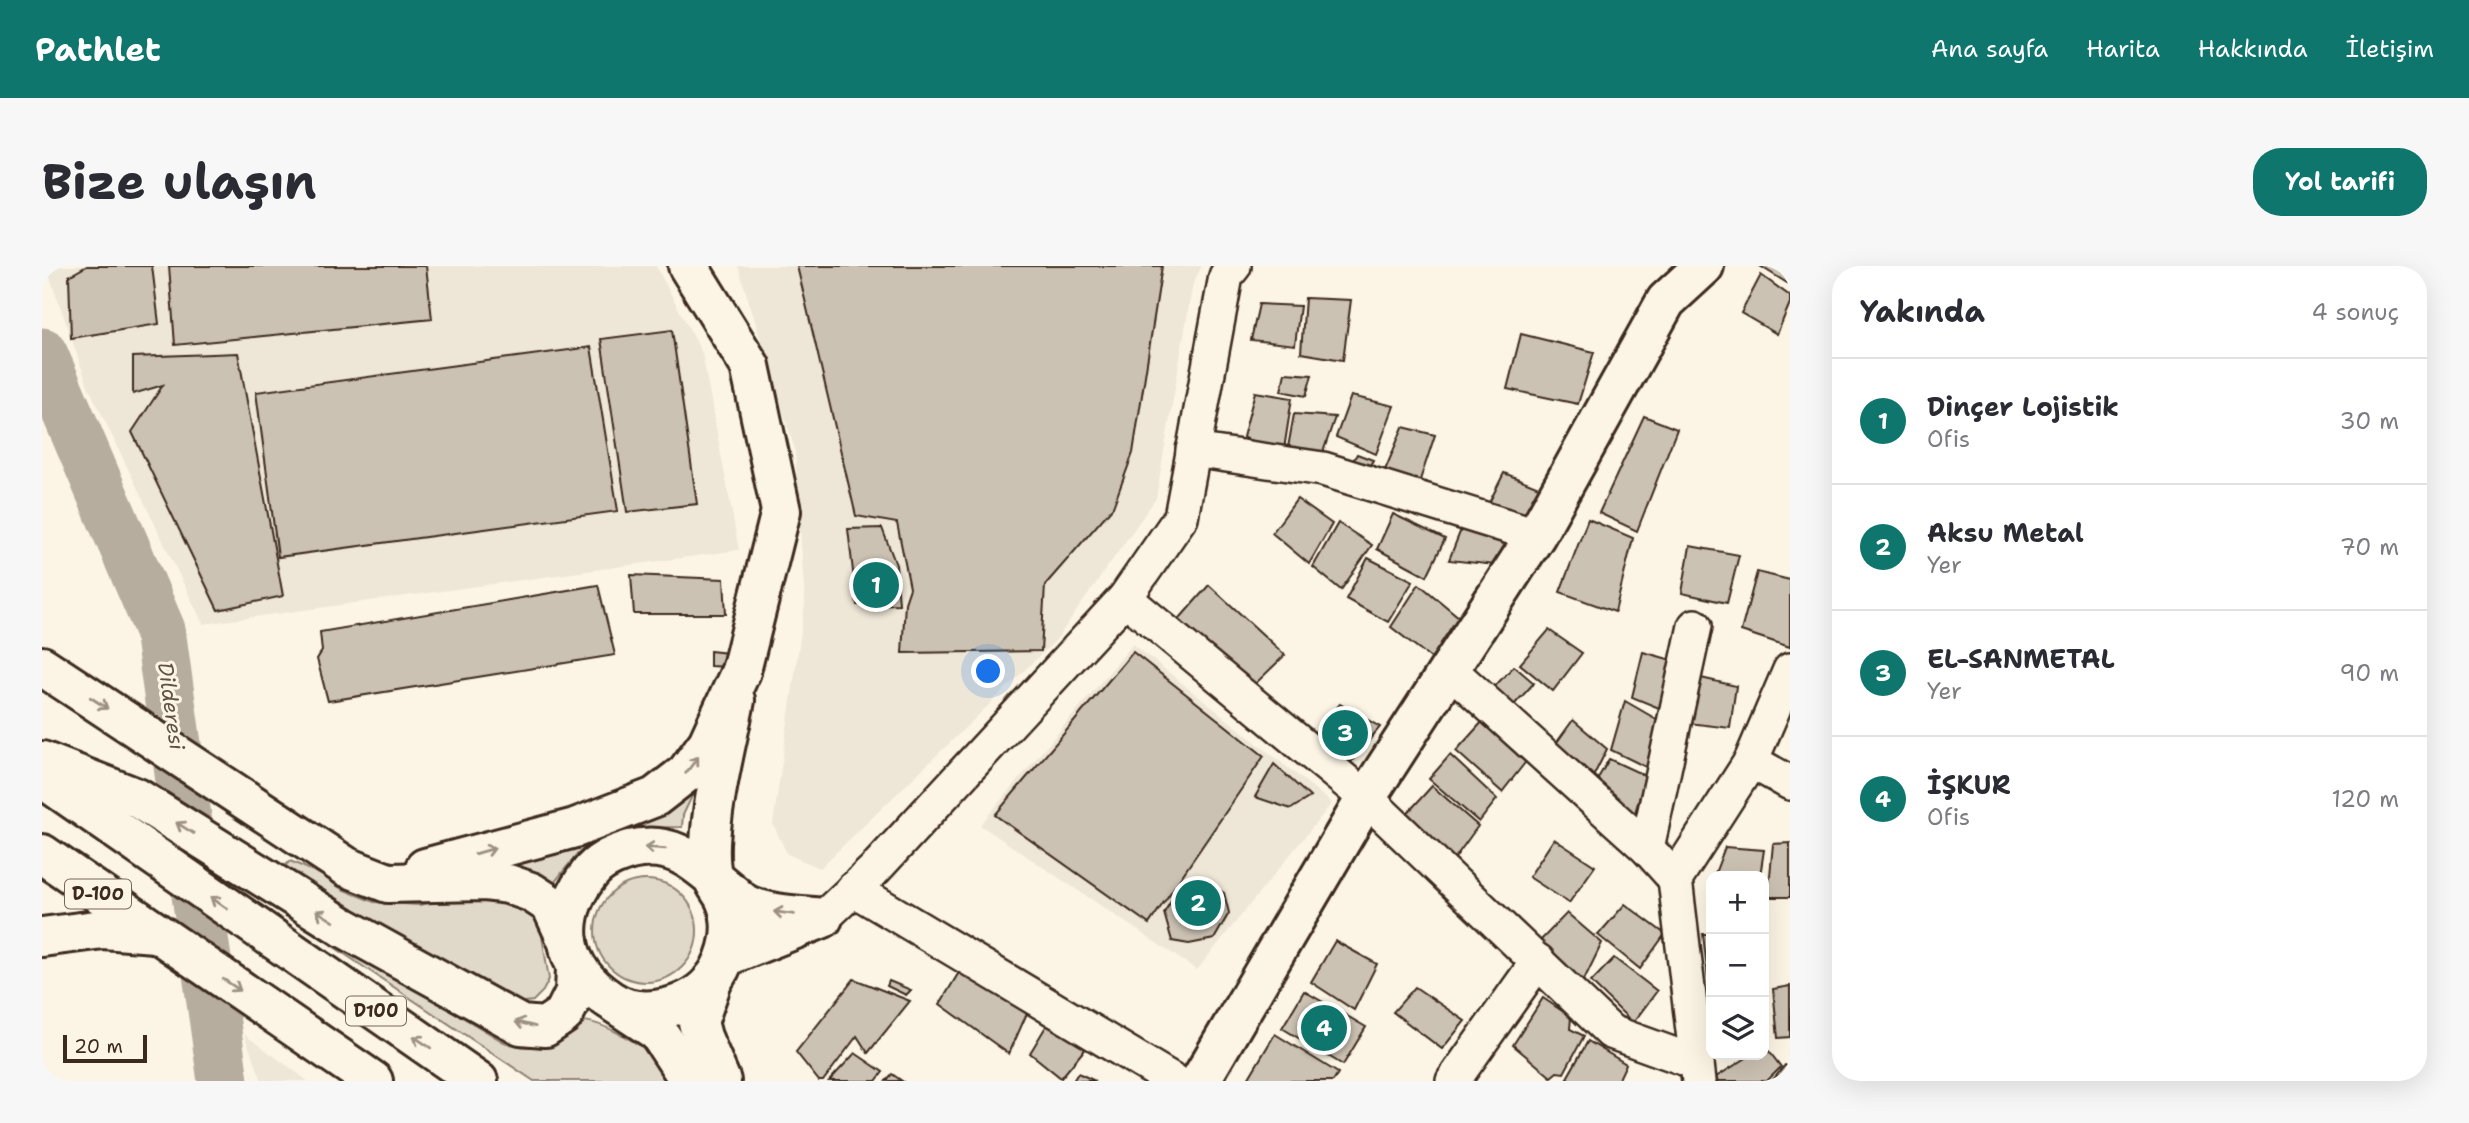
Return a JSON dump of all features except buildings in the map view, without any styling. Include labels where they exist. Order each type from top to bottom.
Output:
[{"type":"main road","points":[[688,266],[750,366],[781,511],[741,671],[709,839],[713,878],[727,902],[731,929],[720,967],[698,1021],[721,1081]]},
{"type":"main road","points":[[1200,1081],[1366,798],[1536,535],[1666,301],[1704,266]]},
{"type":"main road","points":[[42,666],[347,867],[388,883],[483,881],[509,884],[531,892],[551,905],[572,955],[593,988],[658,1032],[690,1081]]},
{"type":"main road","points":[[282,822],[387,866],[428,869],[575,828],[655,797],[686,773],[708,743],[741,671]]},
{"type":"main road","points":[[42,761],[138,798],[344,927],[521,1025],[545,1027],[564,1014],[575,992],[568,915],[577,890],[593,869],[615,854],[641,848],[669,849],[693,860],[747,905],[768,911],[822,918]]},
{"type":"main road","name":"D100","points":[[42,778],[478,1081]]},
{"type":"main road","name":"D-100","points":[[42,855],[155,933]]},
{"type":"main road","points":[[615,1003],[641,1010],[668,1008],[693,998],[720,967],[822,918]]},
{"type":"main road","points":[[42,937],[103,929],[155,933],[373,1081]]},
{"type":"street","points":[[822,918],[875,869],[1125,598],[1181,517],[1226,276],[1234,266]]},
{"type":"street","points":[[1193,450],[1323,469],[1536,535]]},
{"type":"street","points":[[1125,598],[1366,798],[1611,1032],[1698,1072]]},
{"type":"street","points":[[1647,848],[1695,626]]},
{"type":"street","points":[[1449,669],[1647,848],[1675,879],[1698,1072]]},
{"type":"street","points":[[1675,879],[1751,761],[1790,670]]},
{"type":"street","points":[[1751,761],[1790,783]]},
{"type":"street","points":[[853,889],[1174,1081]]},
{"type":"street","points":[[1453,1081],[1538,961]]},
{"type":"shaded area","points":[[46,266],[656,266],[702,353],[739,550],[203,624],[88,386]]},
{"type":"shaded area","points":[[738,266],[1202,266],[1193,283],[1156,498],[1056,640],[820,868],[787,854],[773,824],[805,604],[795,450]]},
{"type":"shaded area","points":[[1133,644],[1332,803],[1197,970],[980,825]]},
{"type":"shaded area","points":[[688,788],[694,792],[683,815],[682,827],[630,830],[605,836],[583,849],[554,883],[513,869],[503,859]]},
{"type":"shaded area","points":[[290,861],[320,874],[342,889],[374,902],[419,905],[476,894],[522,906],[534,914],[540,923],[549,979],[543,991],[533,1001],[509,1004],[282,869]]},
{"type":"shaded area","points":[[646,880],[665,884],[682,895],[693,912],[697,931],[693,950],[682,967],[665,978],[646,982],[627,978],[610,967],[599,950],[595,931],[599,912],[610,895],[627,884]]},
{"type":"shaded area","points":[[331,945],[346,947],[504,1042],[526,1047],[540,1046],[553,1041],[577,1022],[585,1021],[606,1027],[649,1052],[669,1081],[534,1081]]},
{"type":"shaded area","points":[[244,1034],[308,1081],[262,1081]]},
{"type":"waterway","name":"Dilderesi","points":[[42,353],[160,630],[223,1081]]},
{"type":"place","name":"Dinçer Lojistik","points":[[876,585]]},
{"type":"place","name":"EL-SANMETAL","points":[[1345,733]]},
{"type":"place","name":"Aksu Metal","points":[[1198,903]]},
{"type":"place","name":"İŞKUR","points":[[1324,1028]]}]
